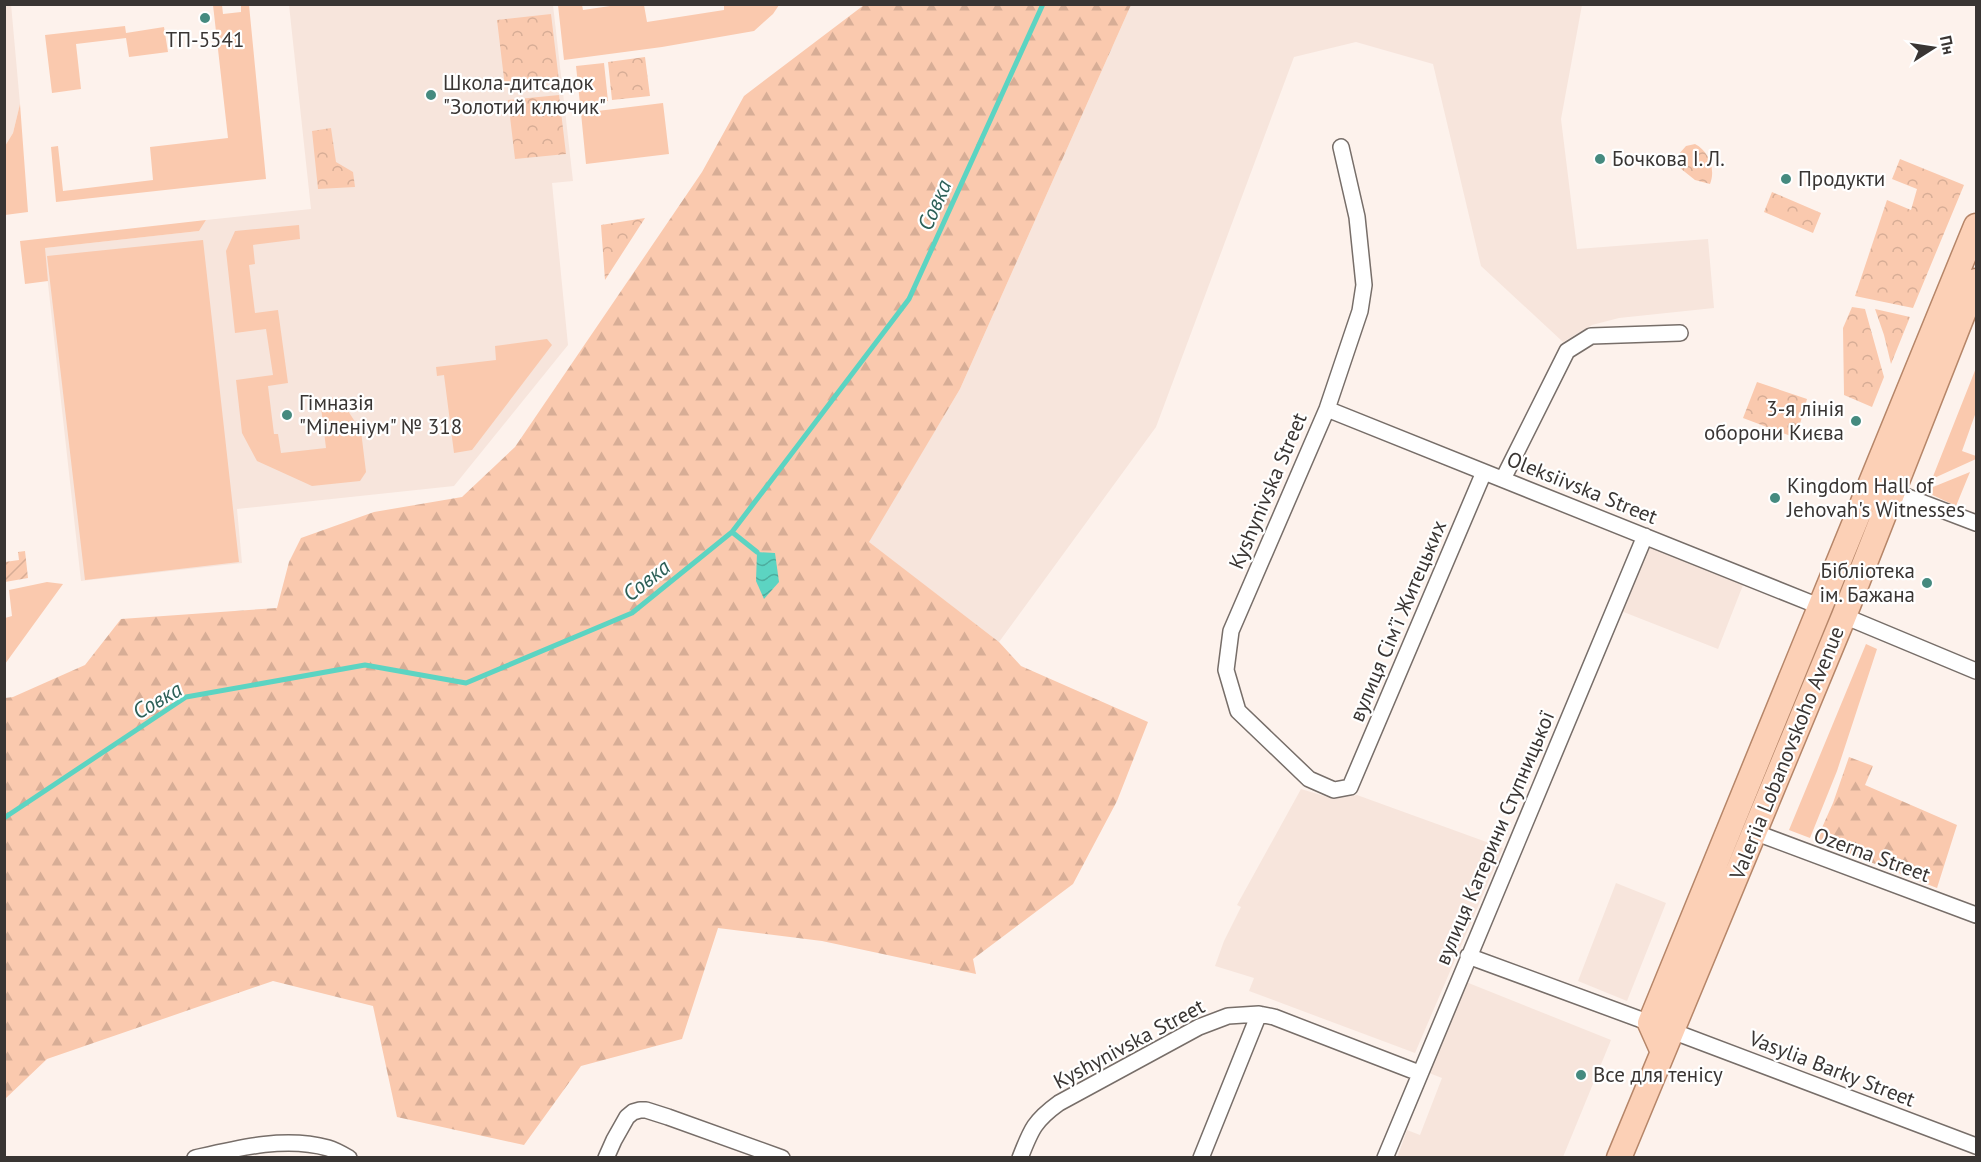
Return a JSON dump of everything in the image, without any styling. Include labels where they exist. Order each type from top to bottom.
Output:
[{"type":"main road","name":"Valeriia Lobanovskoho Avenue","points":[[1620,1158],[1662,1035],[1821,606],[1977,226]]},
{"type":"main road","name":"Valeriia Lobanovskoho Avenue","points":[[1662,1035],[1754,832],[1844,616],[1892,490],[1977,281]]},
{"type":"street","name":"Kyshynivska Street","points":[[1341,147],[1357,217],[1365,285],[1360,311],[1326,409],[1231,631],[1226,670],[1238,711],[1309,779],[1334,790],[1350,787]]},
{"type":"street","points":[[1503,479],[1568,351],[1592,336],[1680,333]]},
{"type":"street","name":"Oleksiivska Street","points":[[1326,409],[1821,606]]},
{"type":"street","name":"вулиця Сімʼї Житецьких","points":[[1350,787],[1484,472]]},
{"type":"street","points":[[1892,490],[1977,523]]},
{"type":"street","name":"вулиця Катерини Ступницької","points":[[1385,1158],[1645,536]]},
{"type":"street","points":[[1844,616],[1977,671]]},
{"type":"street","name":"Ozerna Street","points":[[1754,832],[1977,915]]},
{"type":"street","name":"Vasylia Barky Street","points":[[1468,956],[1662,1035],[1977,1146]]},
{"type":"street","name":"Kyshynivska Street","points":[[1020,1158],[1031,1131],[1042,1115],[1059,1103],[1199,1027],[1228,1016],[1259,1014],[1274,1017],[1419,1073]]},
{"type":"street","points":[[1201,1158],[1259,1014]]},
{"type":"street","points":[[606,1158],[627,1117],[633,1112],[646,1110],[782,1158]]},
{"type":"street","points":[[195,1158],[243,1147],[289,1143],[328,1148],[349,1158]]},
{"type":"shaded area","points":[[11,4],[20,104],[13,133],[5,146],[4,5]]},
{"type":"shaded area","name":"Гімназія \"Міленіум\" № 318","points":[[289,5],[553,5],[573,181],[552,183],[568,345],[454,486],[237,509],[242,563],[81,581],[44,248],[199,231],[206,220],[311,209]]},
{"type":"shaded area","points":[[1131,5],[1582,5],[1561,119],[1577,249],[1708,239],[1714,308],[1619,318],[1592,325],[1563,342],[1481,266],[1433,64],[1356,42],[1294,57],[1156,427],[999,642],[868,542],[960,389]]},
{"type":"shaded area","points":[[1648,546],[1745,580],[1718,649],[1621,611]]},
{"type":"shaded area","points":[[1301,789],[1334,799],[1357,795],[1503,848],[1415,1053],[1249,991],[1254,978],[1215,966],[1224,941],[1241,907],[1237,905]]},
{"type":"shaded area","points":[[1616,883],[1666,903],[1627,1001],[1578,981]]},
{"type":"shaded area","points":[[1466,982],[1611,1040],[1563,1157],[1397,1158],[1407,1130],[1420,1135],[1442,1078],[1429,1073]]},
{"type":"green space","points":[[213,5],[222,5],[223,14],[241,12],[241,5],[249,5],[266,179],[56,202],[51,147],[58,146],[63,191],[153,180],[150,147],[228,138]]},
{"type":"green space","points":[[558,5],[582,5],[583,10],[617,5],[644,5],[647,22],[724,10],[724,5],[779,5],[773,14],[754,31],[662,47],[564,60]]},
{"type":"green space","points":[[864,5],[1131,5],[960,389],[869,542],[999,642],[1021,666],[1148,722],[1117,801],[1073,884],[973,959],[976,974],[822,941],[718,928],[682,1039],[581,1066],[524,1145],[397,1117],[373,1006],[273,981],[47,1059],[5,1099],[5,698],[13,697],[85,665],[121,619],[277,608],[289,562],[301,538],[374,512],[462,497],[515,447],[702,172],[744,96]]},
{"type":"green space","points":[[551,14],[559,81],[505,87],[497,20]]},
{"type":"green space","points":[[125,26],[126,33],[164,27],[168,52],[129,57],[126,38],[76,44],[81,89],[52,93],[45,35]]},
{"type":"green space","points":[[645,57],[650,96],[612,100],[608,62]]},
{"type":"green space","points":[[604,63],[608,101],[580,104],[576,66]]},
{"type":"green space","points":[[559,95],[566,154],[515,159],[508,100]]},
{"type":"green space","points":[[663,103],[669,154],[586,164],[581,113]]},
{"type":"green space","points":[[20,104],[28,212],[5,215],[5,146],[13,133]]},
{"type":"green space","points":[[331,128],[336,162],[353,172],[355,187],[318,189],[312,131]]},
{"type":"green space","points":[[1695,144],[1704,151],[1710,161],[1712,179],[1710,184],[1695,180],[1680,168],[1679,154],[1686,146]]},
{"type":"green space","points":[[1900,159],[1964,185],[1913,308],[1855,296],[1887,200],[1911,210],[1917,189],[1892,179]]},
{"type":"green space","points":[[1772,192],[1821,213],[1813,233],[1764,212]]},
{"type":"green space","points":[[645,218],[605,280],[601,225]]},
{"type":"green space","points":[[206,220],[199,231],[45,248],[48,281],[25,284],[20,241]]},
{"type":"green space","points":[[299,225],[300,239],[253,245],[255,264],[249,265],[255,313],[278,310],[288,383],[268,386],[274,434],[278,434],[281,453],[326,448],[320,399],[339,397],[361,431],[366,472],[360,481],[312,486],[257,461],[242,433],[236,380],[273,375],[266,329],[235,333],[226,251],[235,231]]},
{"type":"green space","points":[[203,240],[239,562],[85,580],[47,256]]},
{"type":"green space","points":[[1852,307],[1865,309],[1884,377],[1872,407],[1844,395],[1843,328]]},
{"type":"green space","points":[[1875,309],[1910,317],[1891,364],[1884,335]]},
{"type":"green space","points":[[547,339],[552,345],[472,450],[454,453],[444,375],[437,376],[436,367],[496,360],[495,346]]},
{"type":"green space","points":[[1976,368],[1976,412],[1962,451],[1976,456],[1976,459],[1932,479]]},
{"type":"green space","points":[[1757,382],[1807,399],[1796,438],[1743,418]]},
{"type":"green space","points":[[1970,472],[1956,506],[1926,492],[1933,487]]},
{"type":"green space","points":[[25,551],[28,578],[5,582],[5,562],[19,560],[18,552]]},
{"type":"green space","points":[[47,582],[63,584],[5,664],[5,618],[12,616],[9,590]]},
{"type":"green space","points":[[1866,644],[1877,649],[1837,771],[1810,838],[1789,830]]},
{"type":"green space","points":[[1849,757],[1873,766],[1865,785],[1957,825],[1937,888],[1816,841],[1833,803]]},
{"type":"water","points":[[757,552],[775,553],[779,582],[764,599],[756,581]]},
{"type":"waterway","name":"Совка","points":[[4,818],[186,697],[365,665],[466,683],[632,613],[732,532],[909,299],[1043,4]]},
{"type":"waterway","points":[[732,532],[757,552]]},
{"type":"place","name":"ТП-5541","points":[[205,18]]},
{"type":"place","name":"Школа-дитсадок \"Золотий ключик\"","points":[[431,95]]},
{"type":"place","name":"Бочкова І. Л.","points":[[1600,159]]},
{"type":"place","name":"Продукти","points":[[1786,179]]},
{"type":"place","name":"Гімназія \"Міленіум\" № 318","points":[[287,415]]},
{"type":"place","name":"3-я лінія оборони Києва","points":[[1856,421]]},
{"type":"place","name":"Kingdom Hall of Jehovah's Witnesses","points":[[1775,498]]},
{"type":"place","name":"Бібліотека ім. Бажана","points":[[1927,583]]},
{"type":"place","name":"Все для тенісу","points":[[1581,1075]]}]
